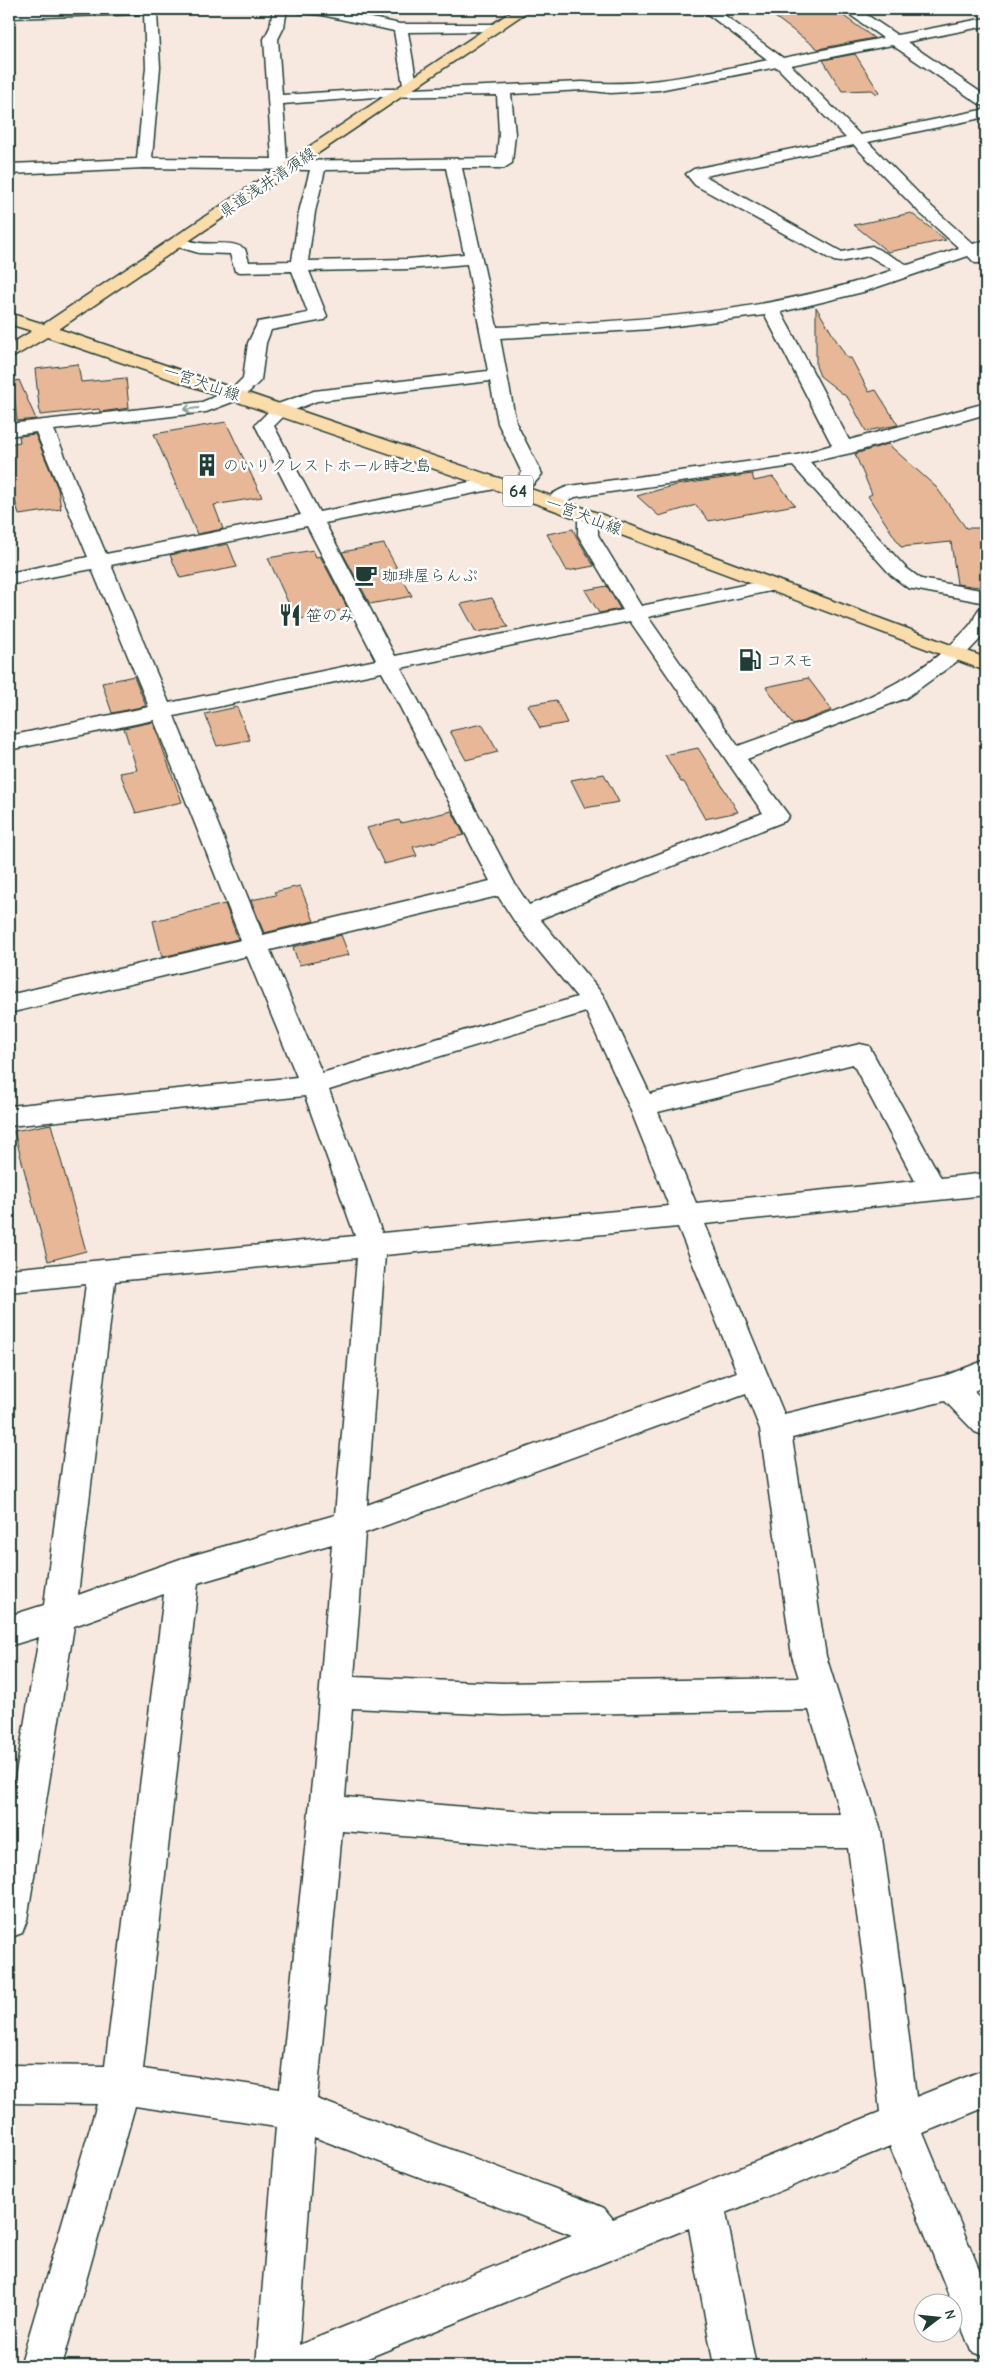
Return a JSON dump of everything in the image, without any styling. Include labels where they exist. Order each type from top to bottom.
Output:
[{"type":"main road","name":"県道浅井清須線","points":[[9,352],[46,330],[178,242],[285,165],[405,89],[524,9]]},
{"type":"main road","name":"一宮犬山線","points":[[9,318],[553,503],[986,665]]},
{"type":"street","points":[[9,14],[171,9]]},
{"type":"street","points":[[280,9],[271,39],[276,100],[285,165]]},
{"type":"street","points":[[300,9],[324,10],[400,28],[496,27]]},
{"type":"street","points":[[849,9],[986,102]]},
{"type":"street","points":[[144,163],[154,62],[154,29],[150,10]]},
{"type":"street","points":[[712,11],[734,10]]},
{"type":"street","points":[[712,11],[781,63],[926,210],[968,250],[986,264]]},
{"type":"street","points":[[276,100],[405,89],[504,91],[582,86],[611,89],[659,86],[986,22]]},
{"type":"street","points":[[400,28],[405,89]]},
{"type":"street","points":[[9,169],[144,163],[285,165],[504,163],[507,134],[504,91]]},
{"type":"street","points":[[906,271],[872,250],[840,257],[701,182],[694,174],[986,113]]},
{"type":"street","points":[[453,164],[490,333],[507,423],[532,474],[514,490]]},
{"type":"street","points":[[9,430],[206,407],[236,394],[252,380],[257,343],[264,326],[318,316],[299,267],[307,212],[319,165]]},
{"type":"street","points":[[178,242],[199,248],[234,249],[239,252],[241,267],[408,264],[474,258]]},
{"type":"street","points":[[490,333],[652,326],[689,322],[770,308],[814,300],[986,245]]},
{"type":"street","points":[[770,308],[844,449]]},
{"type":"street","points":[[497,375],[314,396],[281,409],[264,425],[387,664],[467,811],[504,886],[524,916],[594,1001],[642,1106],[775,1429],[809,1656],[863,1831],[885,1988],[900,2123],[986,2336]]},
{"type":"street","points":[[553,503],[570,492],[798,460],[844,449],[986,408]]},
{"type":"street","points":[[43,426],[314,1085],[372,1245],[326,1813],[297,2111],[277,2366]]},
{"type":"street","points":[[798,460],[898,571],[915,584],[986,597]]},
{"type":"street","points":[[9,578],[99,562],[495,483]]},
{"type":"street","points":[[524,916],[777,816],[733,756],[636,614],[588,535],[588,517]]},
{"type":"street","points":[[9,743],[772,585]]},
{"type":"street","points":[[733,756],[898,693],[956,653],[982,625],[986,613]]},
{"type":"street","points":[[9,1004],[504,886]]},
{"type":"street","points":[[9,1116],[314,1085],[594,1001]]},
{"type":"street","points":[[642,1106],[860,1053],[934,1190]]},
{"type":"street","points":[[9,1280],[686,1215],[986,1184]]},
{"type":"street","points":[[9,1920],[59,1616],[102,1272]]},
{"type":"street","points":[[775,1429],[951,1387],[986,1372]]},
{"type":"street","points":[[9,1631],[59,1616],[183,1573],[349,1525],[754,1378]]},
{"type":"street","points":[[951,1387],[986,1423]]},
{"type":"street","points":[[41,2366],[122,2085],[183,1573]]},
{"type":"street","points":[[336,1692],[503,1700],[820,1694]]},
{"type":"street","points":[[326,1813],[550,1831],[863,1831]]},
{"type":"street","points":[[9,2084],[122,2085],[297,2111],[590,2222],[606,2243]]},
{"type":"street","points":[[298,2366],[986,2088]]},
{"type":"street","points":[[704,2203],[735,2366]]},
{"type":"building","points":[[802,9],[834,9],[874,38],[818,49],[771,14]]},
{"type":"building","points":[[855,54],[879,92],[877,94],[872,90],[842,91],[823,60]]},
{"type":"building","points":[[911,213],[946,240],[888,252],[854,225]]},
{"type":"building","points":[[816,307],[847,358],[851,358],[869,392],[876,390],[898,425],[866,431],[848,398],[820,376],[816,366]]},
{"type":"building","points":[[78,364],[81,382],[126,378],[129,408],[100,412],[99,409],[40,415],[35,369]]},
{"type":"building","points":[[19,380],[36,419],[17,421],[13,382]]},
{"type":"building","name":"のいりクレストホール時之島","points":[[226,422],[262,497],[214,505],[223,529],[197,534],[154,434]]},
{"type":"building","points":[[35,434],[58,489],[61,509],[19,515],[9,477],[9,444],[20,442],[19,436]]},
{"type":"building","points":[[888,444],[936,487],[966,528],[986,528],[986,588],[957,584],[951,542],[901,547],[868,496],[872,494],[855,454]]},
{"type":"building","points":[[752,474],[754,481],[773,477],[795,505],[709,521],[696,505],[659,516],[637,496],[676,485]]},
{"type":"building","points":[[573,529],[594,566],[567,571],[547,534]]},
{"type":"building","points":[[228,544],[237,567],[180,578],[170,555]]},
{"type":"building","name":"珈琲屋らんぷ","points":[[384,544],[412,596],[370,604],[342,552]]},
{"type":"building","points":[[313,550],[316,557],[320,556],[348,609],[296,620],[268,558]]},
{"type":"building","points":[[607,586],[620,609],[599,613],[585,590]]},
{"type":"building","points":[[492,598],[508,627],[476,632],[461,604]]},
{"type":"building","points":[[134,676],[146,706],[112,713],[102,683]]},
{"type":"building","points":[[808,678],[832,710],[793,725],[766,687]]},
{"type":"building","points":[[556,700],[567,723],[540,728],[528,705]]},
{"type":"building","points":[[237,707],[250,740],[217,746],[205,714]]},
{"type":"building","points":[[153,722],[182,802],[136,813],[120,773],[137,770],[124,728]]},
{"type":"building","points":[[482,724],[498,752],[466,760],[450,731]]},
{"type":"building","points":[[698,748],[738,812],[705,819],[684,782],[681,782],[665,755]]},
{"type":"building","points":[[604,774],[619,802],[585,808],[571,780]]},
{"type":"building","points":[[452,811],[464,835],[413,847],[417,856],[384,864],[367,828],[399,820],[401,823]]},
{"type":"building","points":[[300,886],[314,921],[264,933],[251,900],[276,895],[274,892]]},
{"type":"building","points":[[225,904],[238,939],[162,957],[153,921]]},
{"type":"building","points":[[341,935],[349,955],[299,965],[293,947]]},
{"type":"building","points":[[51,1124],[86,1251],[48,1261],[14,1131]]},
{"type":"place","name":"のいりクレストホール時之島","points":[[207,465]]},
{"type":"place","name":"珈琲屋らんぷ","points":[[366,575]]},
{"type":"place","name":"笹のみ","points":[[290,615]]},
{"type":"place","name":"コスモ","points":[[750,660]]}]
